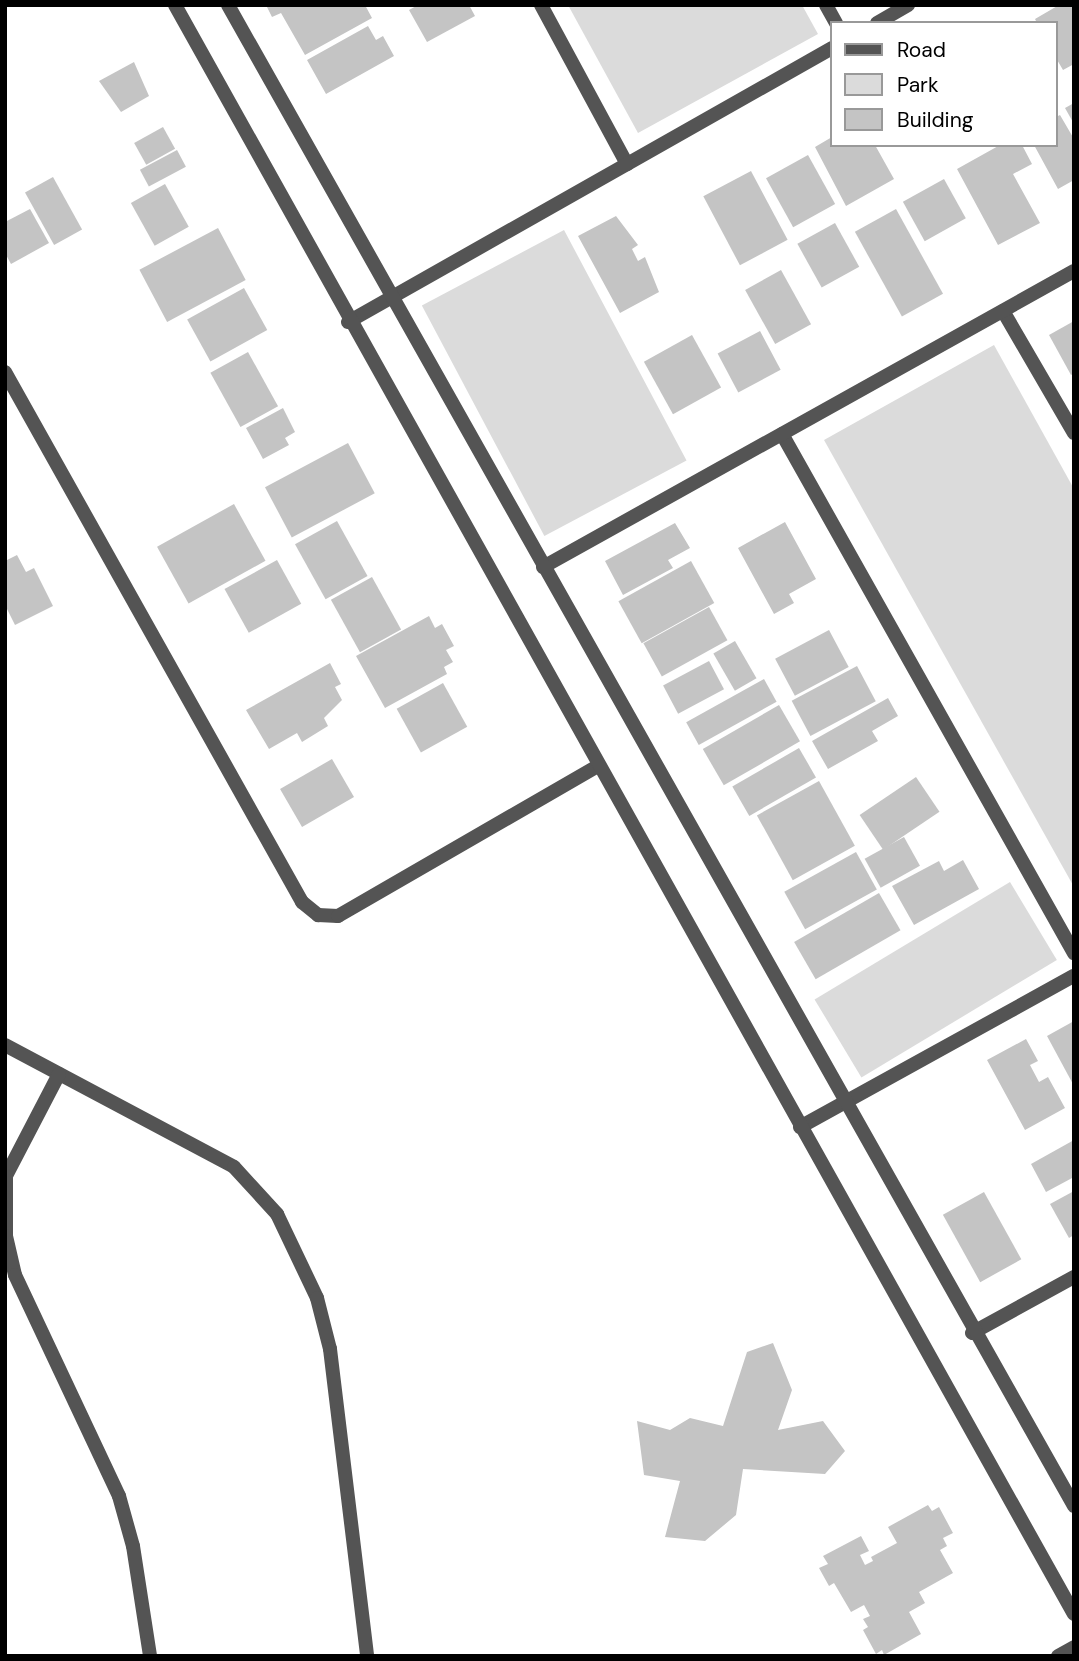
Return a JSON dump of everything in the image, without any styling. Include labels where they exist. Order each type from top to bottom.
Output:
[{"type":"street","points":[[175,5],[348,321],[1074,1614]]},
{"type":"street","points":[[228,5],[543,568],[846,1101],[972,1333],[1074,1506]]},
{"type":"street","points":[[541,5],[627,164]]},
{"type":"street","points":[[826,5],[835,21]]},
{"type":"street","points":[[880,21],[908,5]]},
{"type":"street","points":[[348,321],[830,49]]},
{"type":"street","points":[[543,568],[1074,271]]},
{"type":"street","points":[[1003,311],[1074,433]]},
{"type":"street","points":[[5,372],[302,902],[318,915],[338,916],[597,766]]},
{"type":"street","points":[[782,434],[1074,953]]},
{"type":"street","points":[[800,1127],[1074,976]]},
{"type":"street","points":[[5,1045],[234,1167],[277,1214],[299,1254],[317,1298],[330,1349],[367,1656]]},
{"type":"street","points":[[60,1074],[6,1176],[6,1236],[15,1275],[118,1496],[133,1546],[150,1656]]},
{"type":"street","points":[[972,1333],[1074,1277]]},
{"type":"street","points":[[1058,1656],[1074,1647]]},
{"type":"green space","points":[[568,5],[802,5],[818,34],[638,133]]},
{"type":"green space","points":[[564,230],[687,460],[544,536],[422,306]]},
{"type":"green space","points":[[994,345],[1074,489],[1074,887],[824,440]]},
{"type":"green space","points":[[1010,882],[1057,960],[861,1077],[815,999]]},
{"type":"building","points":[[266,5],[365,5],[372,18],[305,55],[281,13],[272,17]]},
{"type":"building","points":[[418,5],[469,5],[475,16],[427,42],[409,10]]},
{"type":"building","points":[[1059,5],[1074,5],[1074,64],[1063,70],[1058,61],[1058,21],[1035,19]]},
{"type":"building","points":[[368,26],[376,40],[383,36],[394,56],[326,94],[307,60]]},
{"type":"building","points":[[134,62],[149,96],[121,112],[99,81]]},
{"type":"building","points":[[1074,103],[1074,124],[1065,108]]},
{"type":"building","points":[[1060,115],[1074,139],[1074,180],[1058,189],[1035,147],[1058,147]]},
{"type":"building","points":[[163,127],[175,149],[146,165],[134,143]]},
{"type":"building","points":[[830,138],[830,147],[876,147],[894,179],[846,206],[815,147]]},
{"type":"building","points":[[996,147],[1023,147],[1032,164],[1013,174],[1040,223],[998,245],[957,169]]},
{"type":"building","points":[[177,150],[186,167],[149,186],[140,170]]},
{"type":"building","points":[[808,155],[835,204],[793,227],[766,178]]},
{"type":"building","points":[[751,171],[788,240],[740,265],[703,196]]},
{"type":"building","points":[[53,177],[82,229],[54,245],[25,193]]},
{"type":"building","points":[[944,179],[966,218],[925,241],[903,202]]},
{"type":"building","points":[[165,184],[189,227],[155,246],[131,203]]},
{"type":"building","points":[[30,209],[49,243],[11,264],[5,253],[5,222]]},
{"type":"building","points":[[896,209],[943,294],[902,317],[855,232]]},
{"type":"building","points":[[616,216],[638,245],[632,249],[638,261],[645,257],[659,292],[620,313],[578,236]]},
{"type":"building","points":[[835,223],[859,267],[822,288],[797,244]]},
{"type":"building","points":[[218,228],[246,280],[167,322],[139,270]]},
{"type":"building","points":[[781,270],[811,324],[775,344],[745,290]]},
{"type":"building","points":[[244,288],[267,330],[210,361],[187,320]]},
{"type":"building","points":[[1074,321],[1074,373],[1071,375],[1049,335]]},
{"type":"building","points":[[760,331],[781,370],[738,392],[718,354]]},
{"type":"building","points":[[692,335],[721,387],[673,414],[644,362]]},
{"type":"building","points":[[248,352],[278,406],[240,427],[210,373]]},
{"type":"building","points":[[283,408],[295,432],[285,438],[289,445],[263,459],[246,428]]},
{"type":"building","points":[[348,443],[375,493],[292,537],[265,487]]},
{"type":"building","points":[[234,504],[266,561],[189,604],[157,547]]},
{"type":"building","points":[[337,521],[368,576],[326,599],[295,544]]},
{"type":"building","points":[[785,522],[816,579],[789,594],[794,603],[774,614],[738,548]]},
{"type":"building","points":[[675,523],[690,548],[668,560],[673,568],[623,595],[605,561]]},
{"type":"building","points":[[17,555],[26,572],[34,568],[53,606],[15,625],[5,605],[5,561]]},
{"type":"building","points":[[277,560],[301,604],[249,633],[225,589]]},
{"type":"building","points":[[691,561],[714,603],[642,643],[618,601]]},
{"type":"building","points":[[372,577],[401,629],[360,652],[331,600]]},
{"type":"building","points":[[709,607],[727,640],[662,677],[643,643]]},
{"type":"building","points":[[429,616],[435,628],[442,624],[454,646],[446,650],[453,662],[444,667],[447,674],[385,708],[356,656]]},
{"type":"building","points":[[829,630],[849,667],[795,696],[775,659]]},
{"type":"building","points":[[735,641],[756,678],[735,691],[713,654]]},
{"type":"building","points":[[709,661],[724,689],[678,714],[663,685]]},
{"type":"building","points":[[330,663],[341,684],[335,687],[342,700],[324,718],[328,726],[302,742],[297,733],[269,749],[246,710]]},
{"type":"building","points":[[857,666],[876,701],[810,736],[792,701]]},
{"type":"building","points":[[764,679],[777,702],[699,745],[686,722]]},
{"type":"building","points":[[443,683],[467,727],[421,752],[397,709]]},
{"type":"building","points":[[888,698],[898,716],[872,731],[878,741],[828,769],[812,741]]},
{"type":"building","points":[[779,705],[800,741],[724,785],[703,749]]},
{"type":"building","points":[[799,748],[816,777],[749,816],[732,787]]},
{"type":"building","points":[[332,759],[354,797],[302,827],[280,789]]},
{"type":"building","points":[[916,777],[939,812],[883,850],[860,815]]},
{"type":"building","points":[[819,781],[855,846],[793,880],[757,815]]},
{"type":"building","points":[[904,837],[920,866],[881,888],[865,859]]},
{"type":"building","points":[[856,852],[877,890],[805,929],[784,892]]},
{"type":"building","points":[[963,860],[979,889],[914,925],[892,886],[939,861],[944,871]]},
{"type":"building","points":[[879,893],[900,930],[816,979],[794,942]]},
{"type":"building","points":[[1074,1021],[1074,1086],[1047,1036]]},
{"type":"building","points":[[1026,1039],[1038,1061],[1030,1065],[1039,1082],[1048,1077],[1065,1108],[1025,1130],[987,1060]]},
{"type":"building","points":[[1074,1140],[1074,1177],[1046,1192],[1031,1164]]},
{"type":"building","points":[[1074,1191],[1074,1235],[1069,1238],[1050,1204]]},
{"type":"building","points":[[984,1192],[1021,1259],[980,1282],[943,1215]]},
{"type":"building","points":[[773,1343],[792,1390],[778,1430],[823,1421],[845,1451],[825,1474],[743,1469],[736,1515],[705,1541],[665,1537],[680,1481],[644,1475],[637,1421],[670,1430],[690,1418],[723,1426],[747,1352]]},
{"type":"building","points":[[928,1505],[932,1511],[939,1507],[953,1533],[943,1538],[947,1546],[940,1550],[953,1573],[919,1592],[925,1603],[909,1612],[921,1634],[884,1655],[882,1650],[876,1654],[863,1630],[868,1627],[863,1619],[870,1616],[864,1605],[851,1612],[834,1583],[829,1586],[819,1568],[828,1564],[823,1556],[861,1536],[869,1551],[860,1555],[865,1565],[873,1561],[871,1557],[897,1543],[888,1527]]}]
